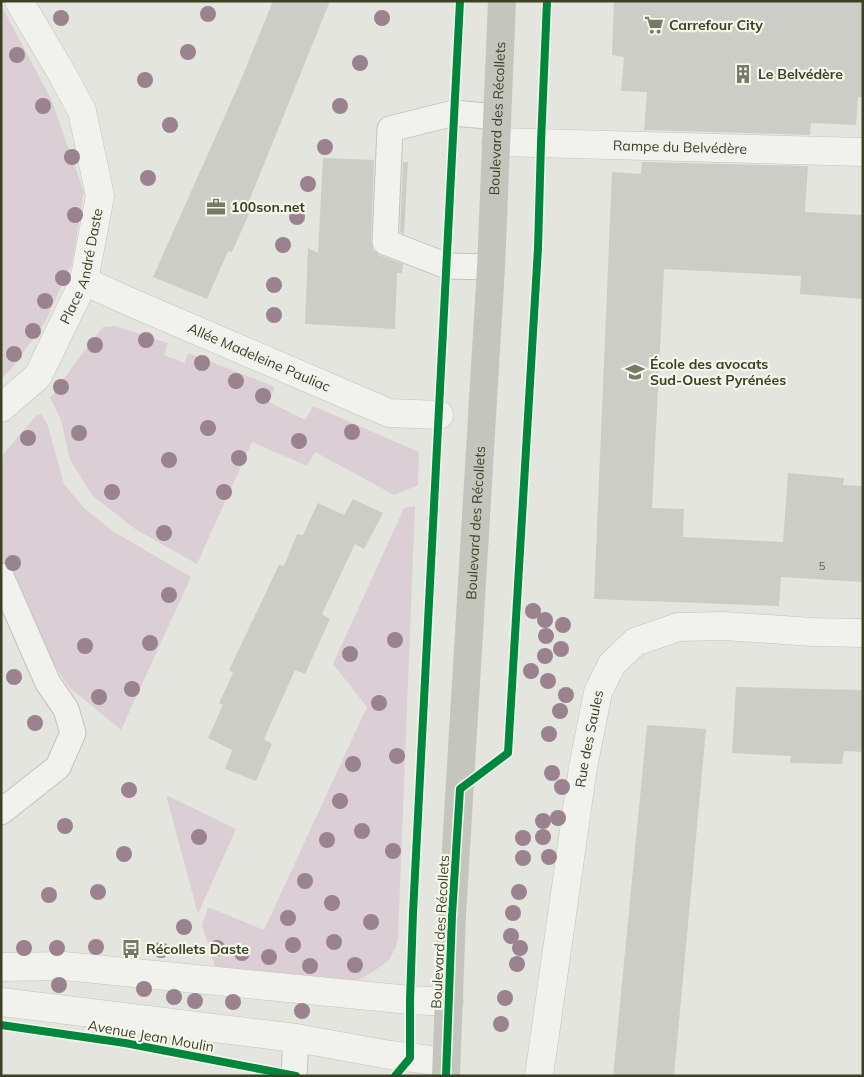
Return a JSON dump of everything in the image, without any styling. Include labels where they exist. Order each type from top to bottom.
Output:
[{"type":"main road","name":"Boulevard des Récollets","points":[[446,1069],[452,915],[491,267],[502,1]]},
{"type":"street","name":"Place André Daste","points":[[2,408],[38,376],[84,281],[100,196],[82,112],[19,1]]},
{"type":"street","name":"Rampe du Belvédère","points":[[497,129],[863,152]]},
{"type":"street","name":"Allée Madeleine Pauliac","points":[[84,281],[128,302],[389,413],[439,415]]},
{"type":"street","name":"Rue des Saules","points":[[539,1076],[583,767],[598,692],[612,664],[635,642],[678,627],[724,626],[812,632],[863,633]]},
{"type":"street","points":[[1,967],[64,966],[410,1000],[449,1002]]},
{"type":"street","name":"Avenue Jean Moulin","points":[[1,1002],[296,1038],[390,1055],[446,1069]]},
{"type":"lane","points":[[491,267],[447,266],[385,242],[386,214],[390,129],[454,113],[497,129]]},
{"type":"lane","points":[[1,576],[48,683],[66,709],[73,733],[58,767],[1,812]]},
{"type":"lane","points":[[294,1076],[296,1038]]},
{"type":"shaded area","points":[[1,5],[51,99],[84,192],[72,264],[45,322],[12,368],[1,379]]},
{"type":"shaded area","points":[[115,326],[168,343],[164,355],[185,363],[188,353],[275,387],[269,402],[305,420],[313,406],[419,452],[418,485],[394,495],[315,452],[307,466],[252,442],[197,564],[135,529],[92,495],[70,460],[61,420],[50,398],[103,327]]},
{"type":"shaded area","points":[[38,414],[42,415],[48,426],[64,484],[84,508],[114,532],[191,577],[121,730],[69,687],[35,638],[14,597],[3,564],[1,549],[1,469],[3,454]]},
{"type":"shaded area","points":[[415,506],[398,938],[396,947],[389,960],[358,980],[331,983],[217,973],[202,925],[208,907],[264,930],[367,707],[333,664],[404,508]]},
{"type":"shaded area","points":[[166,795],[236,829],[198,914]]},
{"type":"building","points":[[273,1],[330,1],[245,211],[249,214],[232,252],[228,251],[207,299],[153,277],[240,82]]},
{"type":"building","name":"Le Belvédère","points":[[614,1],[863,1],[863,97],[858,97],[856,125],[811,123],[810,135],[644,130],[647,92],[621,91],[624,57],[612,55]]},
{"type":"building","points":[[323,158],[374,160],[371,242],[373,250],[379,255],[403,264],[402,273],[397,273],[395,329],[305,324],[308,248],[318,253]]},
{"type":"building","points":[[403,162],[408,162],[404,234],[400,232]]},
{"type":"building","points":[[642,162],[808,166],[805,212],[863,215],[863,299],[800,294],[801,276],[664,269],[652,508],[684,509],[683,537],[783,542],[788,473],[844,478],[843,485],[863,486],[863,582],[781,577],[779,606],[594,599],[612,172],[641,174]]},
{"type":"building","points":[[353,499],[383,513],[364,549],[355,544],[322,614],[330,619],[305,674],[295,670],[264,739],[272,744],[256,781],[225,769],[232,750],[208,738],[223,705],[219,703],[233,673],[229,670],[279,565],[284,566],[297,534],[303,535],[318,503],[344,515]]},
{"type":"building","points":[[736,687],[863,690],[863,752],[844,751],[842,764],[790,763],[791,756],[732,753]]},
{"type":"building","points":[[647,725],[706,729],[674,1076],[613,1076]]},
{"type":"cycle path","points":[[395,1076],[410,1058],[413,913],[460,1]]},
{"type":"cycle path","points":[[446,1076],[452,915],[460,789],[508,753],[538,248],[547,1]]},
{"type":"cycle path","points":[[1,1025],[125,1043],[296,1076]]},
{"type":"place","name":"Carrefour City","points":[[654,25]]},
{"type":"place","name":"Le Belvédère","points":[[743,74]]},
{"type":"place","name":"100son.net","points":[[216,207]]},
{"type":"place","name":"École des avocats Sud-Ouest Pyrénées","points":[[635,372]]},
{"type":"place","name":"Récollets Daste","points":[[131,949]]}]
